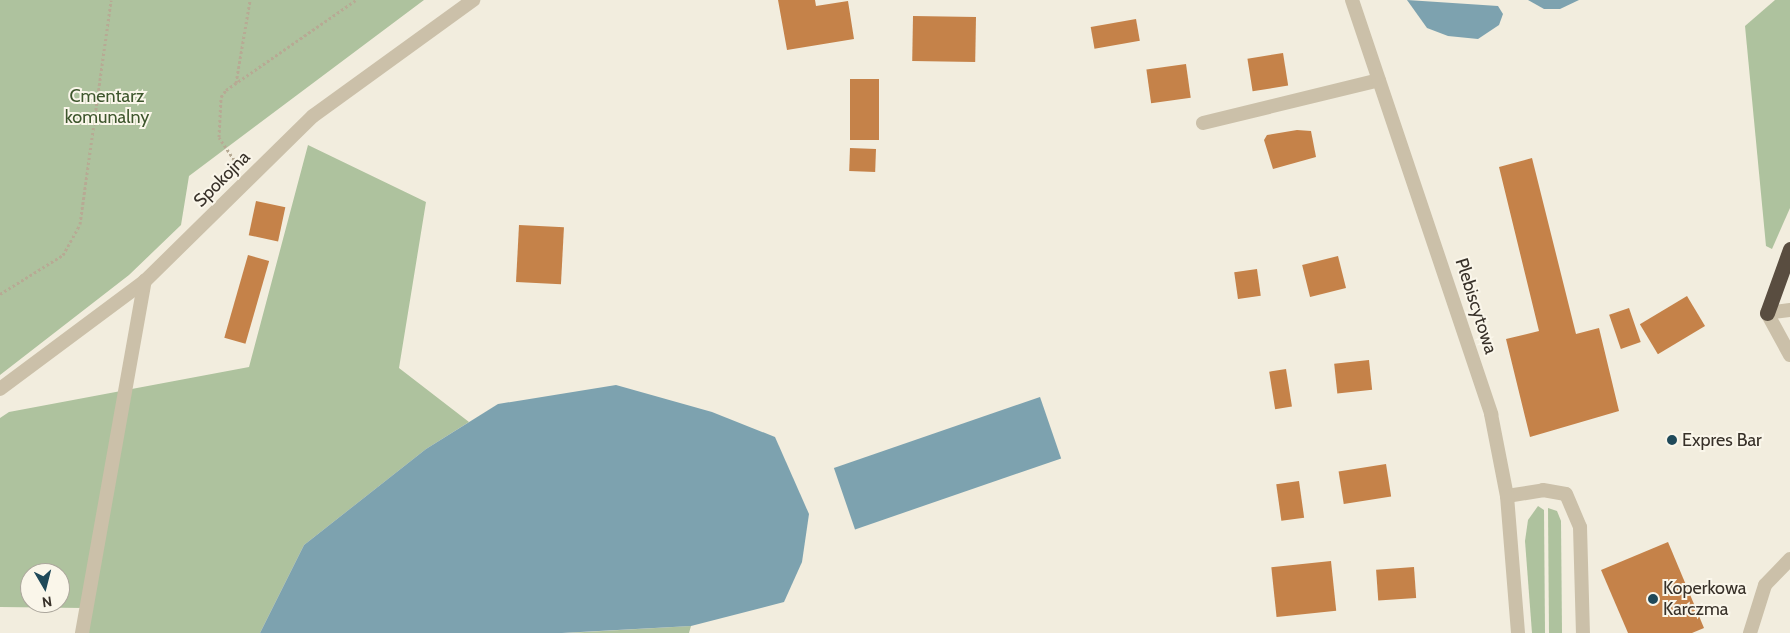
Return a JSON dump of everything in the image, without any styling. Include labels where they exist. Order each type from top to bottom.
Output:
[{"type":"highway","points":[[1767,313],[1790,249]]},
{"type":"street","name":"Spokojna","points":[[0,389],[145,282],[313,116],[473,0]]},
{"type":"street","name":"Plebiscytowa","points":[[1352,0],[1472,355],[1507,496],[1518,633]]},
{"type":"street","points":[[1203,123],[1379,80]]},
{"type":"street","points":[[82,633],[145,282]]},
{"type":"street","points":[[1790,310],[1767,313],[1790,355]]},
{"type":"street","points":[[1507,496],[1543,490],[1566,494],[1580,527],[1583,633]]},
{"type":"street","points":[[1750,633],[1765,585],[1790,559]]},
{"type":"path","points":[[0,294],[63,255],[80,224],[111,0]]},
{"type":"path","points":[[236,83],[250,0]]},
{"type":"path","points":[[249,179],[219,137],[220,97],[236,83],[356,0]]},
{"type":"green space","name":"Cmentarz komunalny","points":[[0,0],[424,0],[189,176],[181,225],[129,275],[0,375]]},
{"type":"green space","points":[[1775,0],[1790,0],[1790,208],[1772,249],[1766,246],[1745,26]]},
{"type":"green space","points":[[308,145],[426,202],[399,368],[469,422],[426,449],[304,545],[260,633],[82,633],[84,608],[70,608],[70,563],[20,563],[20,607],[0,607],[0,418],[9,412],[249,367]]},
{"type":"green space","points":[[1538,506],[1544,510],[1545,633],[1532,633],[1525,541],[1528,520]]},
{"type":"green space","points":[[1548,508],[1557,511],[1561,521],[1562,633],[1549,633]]},
{"type":"green space","points":[[691,626],[689,633],[567,633]]},
{"type":"water","points":[[1407,0],[1498,6],[1503,14],[1499,25],[1478,39],[1448,36],[1427,28]]},
{"type":"water","points":[[1528,0],[1579,0],[1560,9],[1544,9]]},
{"type":"water","points":[[616,385],[712,412],[775,437],[809,514],[802,562],[784,602],[691,626],[562,633],[260,633],[304,545],[426,449],[498,404]]},
{"type":"water","points":[[1040,397],[1061,458],[855,529],[834,468]]},
{"type":"building","points":[[778,0],[815,0],[816,6],[848,1],[854,39],[787,50]]},
{"type":"building","points":[[913,16],[976,17],[975,62],[912,61]]},
{"type":"building","points":[[1136,19],[1140,41],[1095,49],[1091,27]]},
{"type":"building","points":[[1283,53],[1288,86],[1253,91],[1247,59]]},
{"type":"building","points":[[1186,64],[1191,98],[1151,103],[1146,70]]},
{"type":"building","points":[[850,79],[879,79],[879,140],[850,140]]},
{"type":"building","points":[[1297,130],[1311,131],[1316,157],[1273,169],[1264,140],[1267,135]]},
{"type":"building","points":[[850,148],[876,149],[875,172],[849,171]]},
{"type":"building","points":[[1532,158],[1576,334],[1599,328],[1619,411],[1530,437],[1506,339],[1539,331],[1499,167]]},
{"type":"building","points":[[256,201],[285,207],[278,241],[249,235]]},
{"type":"building","points":[[519,225],[564,227],[561,284],[516,282]]},
{"type":"building","points":[[248,255],[269,261],[245,344],[224,338]]},
{"type":"building","points":[[1338,256],[1346,288],[1310,297],[1302,265]]},
{"type":"building","points":[[1257,269],[1261,296],[1238,299],[1234,272]]},
{"type":"building","points":[[1687,296],[1705,326],[1658,354],[1640,324]]},
{"type":"building","points":[[1629,308],[1641,342],[1621,349],[1609,315]]},
{"type":"building","points":[[1369,360],[1372,390],[1337,393],[1334,364]]},
{"type":"building","points":[[1286,369],[1292,407],[1275,409],[1269,372]]},
{"type":"building","points":[[1386,464],[1391,497],[1344,504],[1339,472]]},
{"type":"building","points":[[1299,481],[1304,518],[1281,521],[1276,484]]},
{"type":"building","name":"Koperkowa Karczma","points":[[1668,542],[1704,628],[1692,633],[1628,633],[1601,570]]},
{"type":"building","points":[[1331,561],[1336,611],[1277,617],[1271,567]]},
{"type":"building","points":[[1414,567],[1416,598],[1378,601],[1376,570]]},
{"type":"place","name":"Expres Bar","points":[[1672,440]]},
{"type":"place","name":"Koperkowa Karczma","points":[[1653,599]]}]
